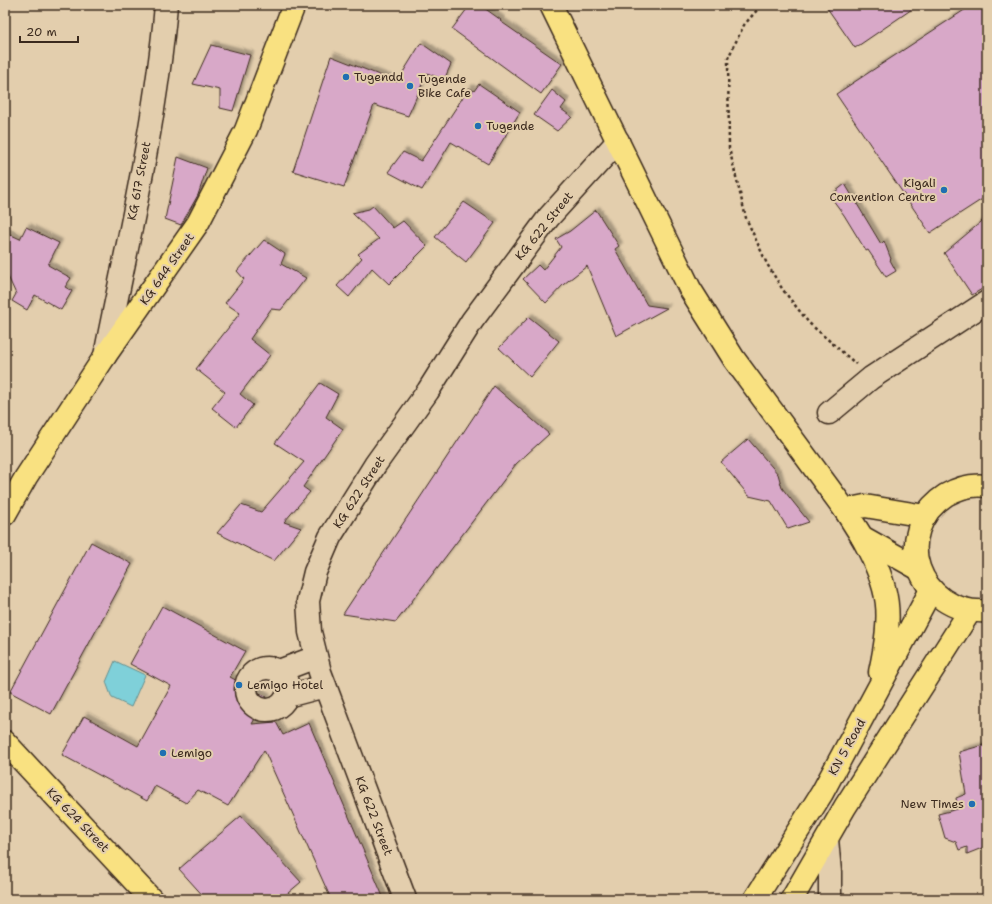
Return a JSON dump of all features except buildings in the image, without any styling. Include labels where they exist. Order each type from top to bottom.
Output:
[{"type":"main road","name":"KG 644 Street","points":[[5,514],[26,477],[105,356],[198,223],[246,130],[294,5]]},
{"type":"main road","points":[[551,5],[690,289],[734,359],[845,510],[877,565],[888,597],[888,622],[873,698]]},
{"type":"main road","points":[[792,899],[845,807],[979,611],[955,607],[942,600],[930,590],[919,569],[916,557],[916,540],[925,516],[939,500],[952,491],[967,486],[987,486]]},
{"type":"main road","points":[[845,510],[865,506],[925,516]]},
{"type":"main road","points":[[862,537],[919,569]]},
{"type":"main road","name":"KN 5 Road","points":[[755,899],[822,793],[930,590]]},
{"type":"main road","name":"KG 624 Street","points":[[5,742],[145,897]]},
{"type":"street","name":"KG 617 Street","points":[[105,356],[161,60],[166,5]]},
{"type":"street","name":"KG 622 Street","points":[[405,899],[325,686],[316,657],[310,632],[308,601],[315,572],[330,537],[375,465],[428,391],[472,321],[549,217],[618,141]]},
{"type":"street","points":[[829,413],[871,378],[987,302]]},
{"type":"street","points":[[278,671],[287,682],[287,696],[279,707],[272,710],[259,709],[248,700],[246,686],[252,674],[265,668],[278,671],[316,657]]},
{"type":"street","points":[[287,696],[325,686]]},
{"type":"street","points":[[822,793],[845,807]]},
{"type":"street","points":[[827,838],[830,872],[830,899]]},
{"type":"path","points":[[759,5],[758,9],[744,25],[728,58],[729,148],[746,218],[767,264],[783,290],[809,323],[871,378]]},
{"type":"water","points":[[115,661],[145,675],[131,707],[112,698],[106,682]]},
{"type":"place","name":"Tugendd","points":[[346,77]]},
{"type":"place","name":"Tugende Bike Cafe","points":[[410,86]]},
{"type":"place","name":"Tugende","points":[[478,126]]},
{"type":"place","name":"Kigali Convention Centre","points":[[944,190]]},
{"type":"place","name":"Lemigo Hotel","points":[[239,685]]},
{"type":"place","name":"Lemigo","points":[[163,753]]},
{"type":"place","name":"New Times","points":[[972,804]]}]
